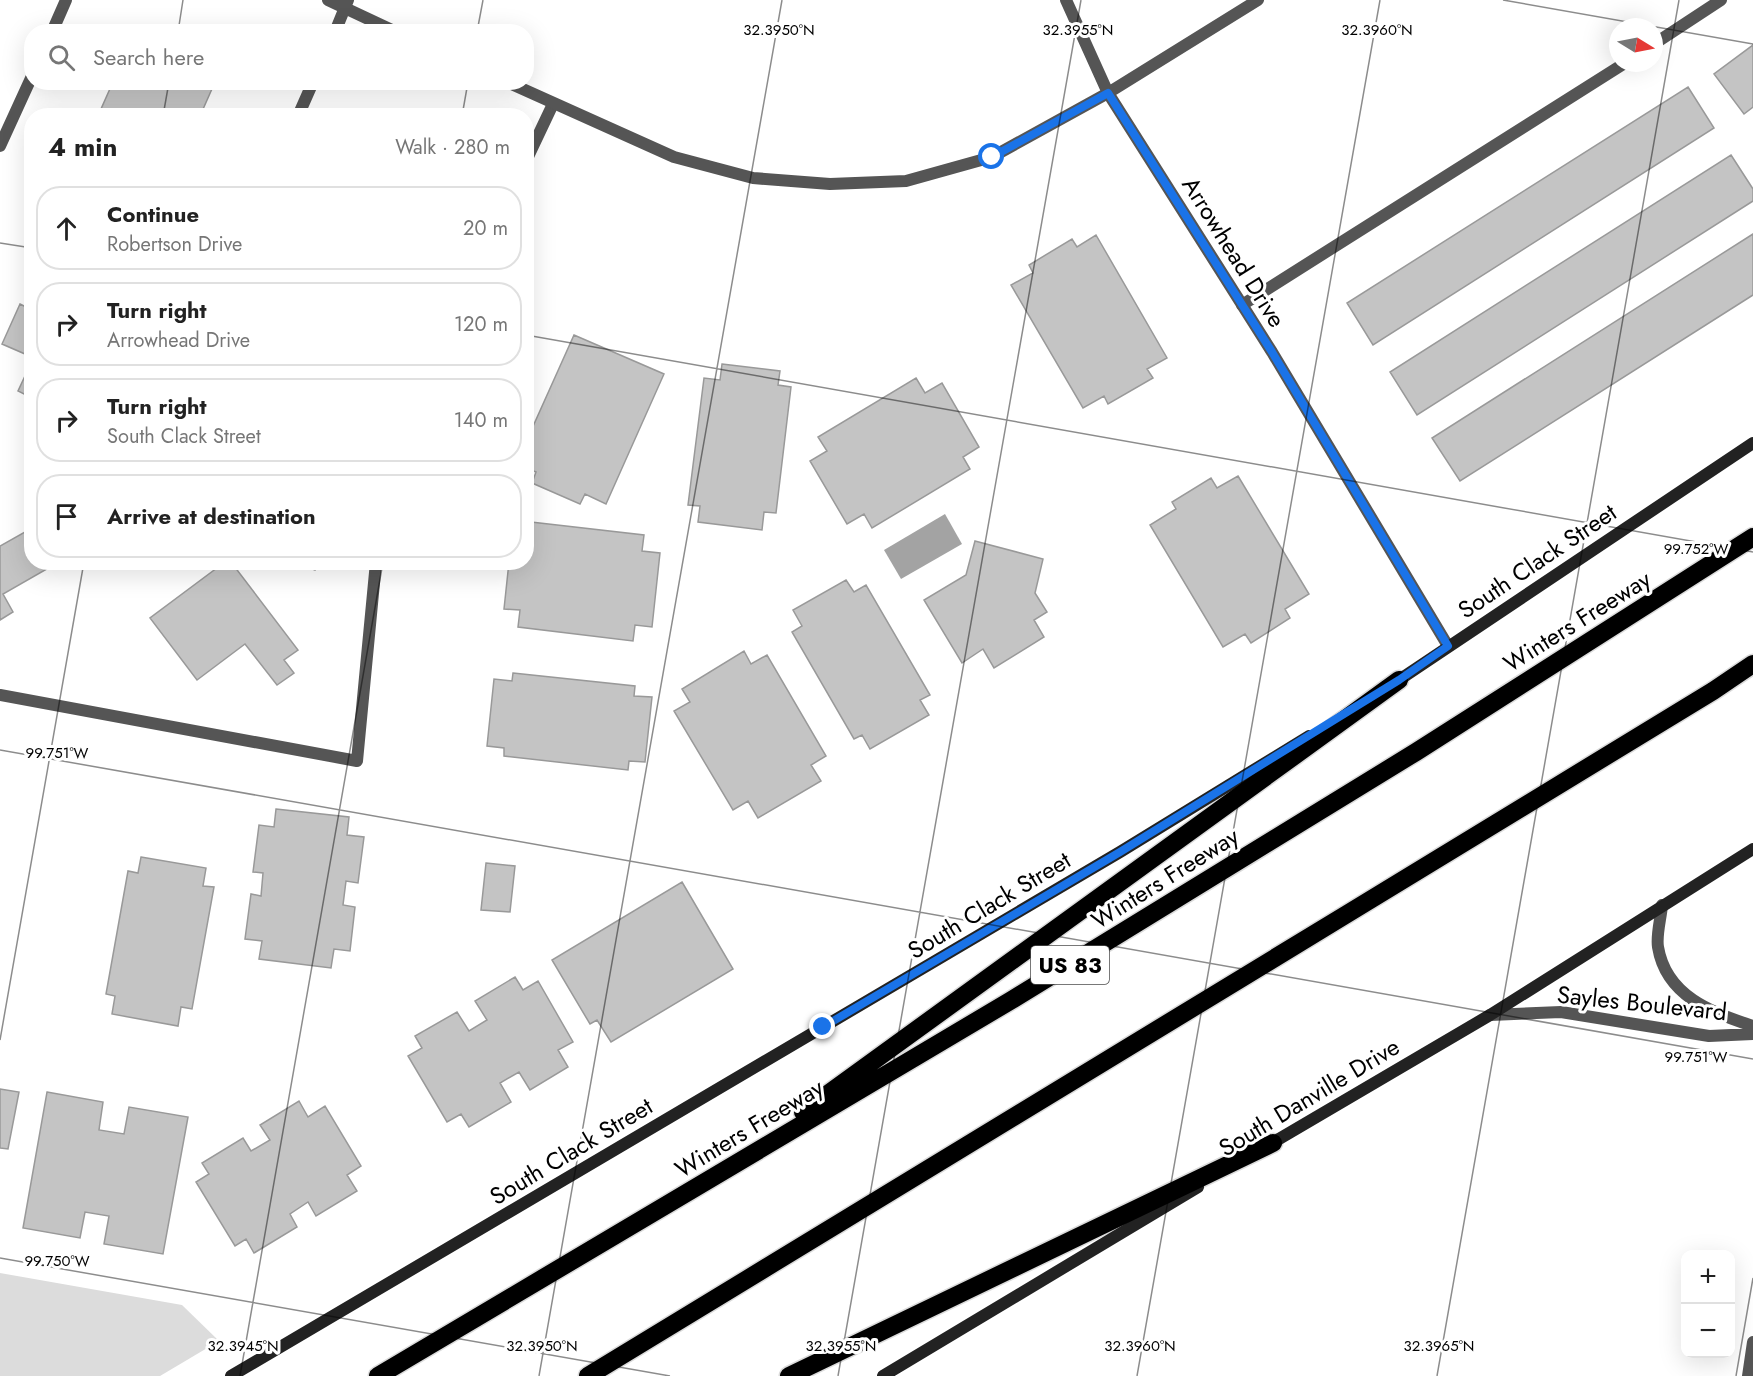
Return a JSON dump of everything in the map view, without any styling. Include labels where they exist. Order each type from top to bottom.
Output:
[{"type":"highway","name":"Winters Freeway","points":[[378,1376],[1010,1002],[1416,752],[1753,537]]},
{"type":"highway","points":[[588,1376],[802,1244],[1341,920],[1713,691],[1753,664]]},
{"type":"highway","points":[[712,1178],[1399,680]]},
{"type":"highway","points":[[789,1376],[1273,1143]]},
{"type":"main road","name":"South Clack Street","points":[[231,1376],[1120,852],[1399,680],[1753,443]]},
{"type":"main road","name":"South Danville Drive","points":[[883,1376],[1490,1015],[1753,849]]},
{"type":"street","points":[[56,24],[66,0]]},
{"type":"street","points":[[328,0],[346,4],[382,24]]},
{"type":"street","name":"Arrowhead Drive","points":[[1066,0],[1108,93],[1242,305],[1448,646]]},
{"type":"street","points":[[524,90],[674,157],[753,178],[830,184],[906,181],[992,157],[1108,93],[1258,0]]},
{"type":"street","points":[[1663,39],[1721,0]]},
{"type":"street","points":[[338,24],[346,4]]},
{"type":"street","points":[[1242,305],[1611,72]]},
{"type":"street","points":[[0,146],[26,90]]},
{"type":"street","points":[[302,108],[309,90]]},
{"type":"street","points":[[534,144],[553,104]]},
{"type":"street","points":[[0,695],[357,761],[375,570]]},
{"type":"street","name":"Sayles Boulevard","points":[[1662,905],[1657,946],[1665,968],[1677,989],[1700,1006],[1753,1026]]},
{"type":"street","name":"Sayles Boulevard","points":[[1490,1015],[1561,1012],[1709,1036],[1753,1034]]},
{"type":"street","points":[[1748,1376],[1753,1342]]},
{"type":"shaded area","points":[[945,514],[962,544],[901,579],[884,550]]},
{"type":"shaded area","points":[[0,1273],[182,1305],[219,1341],[160,1376],[0,1376]]},
{"type":"building","points":[[1753,45],[1753,107],[1744,114],[1714,74]]},
{"type":"building","points":[[1688,87],[1714,128],[1373,345],[1347,303]]},
{"type":"building","points":[[109,90],[211,90],[204,108],[101,108]]},
{"type":"building","points":[[1731,155],[1753,189],[1753,201],[1417,415],[1390,372]]},
{"type":"building","points":[[1753,234],[1753,295],[1460,481],[1432,438]]},
{"type":"building","points":[[1096,235],[1167,358],[1147,369],[1153,378],[1108,404],[1104,396],[1083,408],[1011,285],[1033,273],[1029,265],[1072,239],[1077,247]]},
{"type":"building","points":[[20,304],[24,306],[24,354],[2,344]]},
{"type":"building","points":[[574,335],[664,374],[606,504],[585,494],[580,504],[534,484],[536,472],[534,471],[534,424]]},
{"type":"building","points":[[722,364],[780,371],[778,385],[791,387],[776,513],[764,512],[762,530],[698,522],[700,506],[688,505],[704,378],[720,380]]},
{"type":"building","points":[[24,378],[24,394],[18,391]]},
{"type":"building","points":[[916,378],[925,393],[942,383],[979,447],[963,457],[970,469],[872,528],[864,514],[847,524],[810,461],[827,451],[818,437]]},
{"type":"building","points":[[1238,476],[1309,594],[1285,609],[1290,618],[1251,643],[1245,634],[1223,647],[1150,525],[1176,509],[1172,502],[1211,478],[1217,488]]},
{"type":"building","points":[[534,522],[644,535],[642,551],[660,553],[652,627],[635,625],[633,641],[518,627],[520,610],[504,609],[508,570],[534,570]]},
{"type":"building","points":[[24,532],[24,570],[45,570],[3,594],[13,612],[0,620],[0,546]]},
{"type":"building","points":[[975,541],[1043,559],[1035,593],[1047,612],[1034,620],[1044,637],[994,668],[983,649],[962,663],[924,600],[966,575]]},
{"type":"building","points":[[214,570],[237,570],[298,650],[284,660],[294,673],[277,685],[245,644],[197,680],[150,618]]},
{"type":"building","points":[[846,580],[854,592],[866,585],[930,695],[920,700],[929,715],[870,749],[862,735],[854,739],[792,632],[802,626],[793,610]]},
{"type":"building","points":[[744,651],[751,664],[767,655],[826,756],[811,765],[821,781],[758,818],[748,801],[733,810],[674,711],[690,702],[682,689]]},
{"type":"building","points":[[513,673],[635,686],[634,696],[652,697],[645,762],[629,761],[628,770],[504,756],[504,748],[487,746],[494,679],[512,681]]},
{"type":"building","points":[[276,809],[349,817],[347,835],[364,837],[358,883],[346,881],[343,905],[355,907],[350,951],[334,949],[331,968],[259,959],[262,941],[245,939],[251,894],[261,896],[263,873],[253,872],[259,825],[274,827]]},
{"type":"building","points":[[141,857],[206,868],[203,886],[214,887],[192,1009],[181,1007],[178,1026],[112,1014],[115,996],[106,994],[128,871],[138,873]]},
{"type":"building","points":[[486,863],[515,866],[510,912],[481,910]]},
{"type":"building","points":[[682,882],[733,969],[611,1042],[597,1020],[590,1024],[552,960]]},
{"type":"building","points":[[515,977],[523,990],[538,981],[573,1042],[558,1050],[568,1067],[530,1090],[519,1072],[500,1083],[511,1102],[469,1127],[461,1114],[447,1122],[408,1056],[422,1048],[415,1036],[457,1012],[469,1031],[487,1020],[475,1001]]},
{"type":"building","points":[[0,1089],[19,1092],[8,1149],[0,1148]]},
{"type":"building","points":[[47,1092],[103,1102],[99,1130],[124,1134],[129,1107],[188,1117],[163,1254],[104,1244],[109,1216],[85,1212],[80,1238],[23,1228]]},
{"type":"building","points":[[299,1101],[308,1117],[325,1106],[361,1166],[347,1175],[357,1191],[316,1216],[308,1202],[290,1214],[297,1227],[254,1253],[246,1239],[235,1246],[196,1182],[209,1174],[202,1163],[243,1138],[251,1151],[270,1140],[260,1125]]},
{"type":"route","points":[[823,1027],[1120,852],[1399,680],[1448,646],[1272,352],[1108,93],[992,157]]}]
